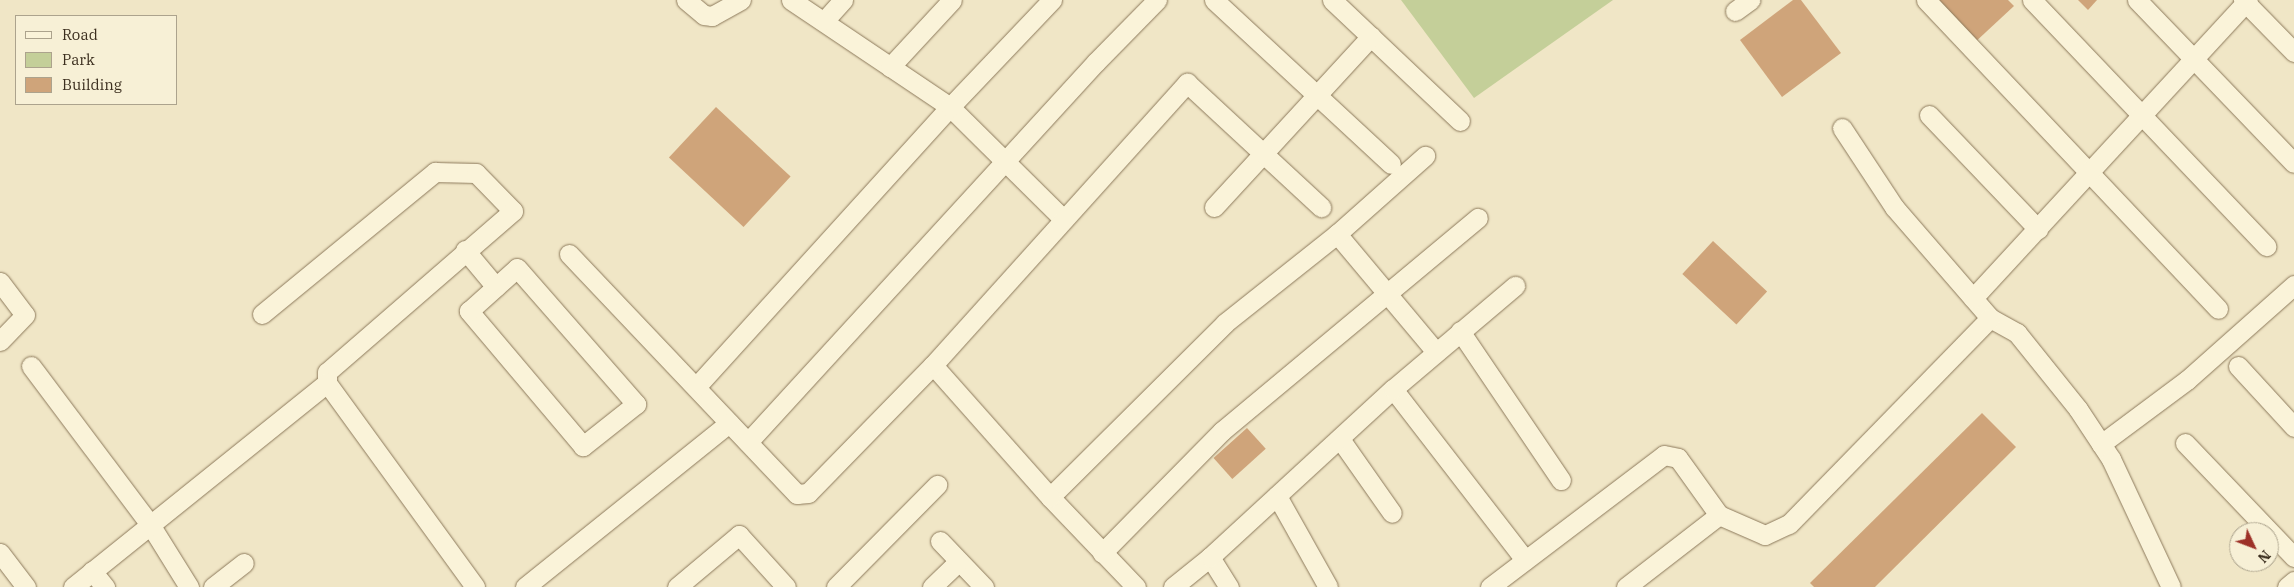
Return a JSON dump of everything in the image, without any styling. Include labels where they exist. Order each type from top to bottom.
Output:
[{"type":"street","points":[[690,1],[704,15],[712,16],[741,0]]},
{"type":"street","points":[[791,0],[825,20],[950,107],[1062,218]]},
{"type":"street","points":[[825,20],[843,0]]},
{"type":"street","points":[[890,67],[952,0]]},
{"type":"street","points":[[696,387],[950,107],[1052,0]]},
{"type":"street","points":[[748,442],[1157,0]]},
{"type":"street","points":[[1214,0],[1390,164]]},
{"type":"street","points":[[1332,0],[1460,120]]},
{"type":"street","points":[[1926,0],[2218,309]]},
{"type":"street","points":[[2032,0],[2141,117],[2266,246]]},
{"type":"street","points":[[2137,0],[2294,163]]},
{"type":"street","points":[[1974,298],[2246,1],[2294,52]]},
{"type":"street","points":[[1214,207],[1371,36]]},
{"type":"street","points":[[569,254],[797,494],[808,493],[933,365],[1062,218],[1187,83],[1320,207]]},
{"type":"street","points":[[1929,115],[2038,229]]},
{"type":"street","points":[[1842,128],[1894,207],[1990,318],[2017,333],[2078,409],[2111,460],[2171,587]]},
{"type":"street","points":[[1050,497],[1224,323],[1337,234],[1425,156]]},
{"type":"street","points":[[262,314],[435,172],[476,173],[513,211],[465,250],[327,372],[328,382],[475,587]]},
{"type":"street","points":[[1102,553],[1222,430],[1387,291],[1478,218]]},
{"type":"street","points":[[1337,234],[1387,291],[1436,352]]},
{"type":"street","points":[[465,250],[496,287]]},
{"type":"street","points":[[517,268],[636,404],[583,446],[469,311],[496,287],[517,268]]},
{"type":"street","points":[[0,282],[25,315],[0,341]]},
{"type":"street","points":[[2101,444],[2187,380],[2294,285]]},
{"type":"street","points":[[1173,587],[1210,557],[1393,389],[1515,286]]},
{"type":"street","points":[[1490,587],[1664,455],[1678,458],[1719,515],[1765,535],[1789,524],[1990,318]]},
{"type":"street","points":[[1460,331],[1561,480]]},
{"type":"street","points":[[933,365],[1050,497],[1136,587]]},
{"type":"street","points":[[31,366],[151,526],[189,587]]},
{"type":"street","points":[[2238,366],[2294,428]]},
{"type":"street","points":[[73,587],[328,382]]},
{"type":"street","points":[[1393,389],[1525,560]]},
{"type":"street","points":[[525,587],[729,423]]},
{"type":"street","points":[[1340,439],[1392,513]]},
{"type":"street","points":[[2185,443],[2294,557]]},
{"type":"street","points":[[836,587],[937,485]]},
{"type":"street","points":[[1276,496],[1328,587]]},
{"type":"street","points":[[1626,587],[1719,515]]},
{"type":"street","points":[[676,587],[739,535],[786,587]]},
{"type":"street","points":[[940,541],[984,587]]},
{"type":"street","points":[[0,553],[26,587]]},
{"type":"street","points":[[1210,557],[1229,587]]},
{"type":"street","points":[[932,587],[959,561]]},
{"type":"street","points":[[213,587],[244,563]]},
{"type":"street","points":[[92,571],[105,587]]},
{"type":"street","points":[[2287,587],[2294,581]]},
{"type":"green space","points":[[1401,0],[1613,0],[1474,98]]},
{"type":"building","points":[[1793,0],[1801,0],[1841,53],[1782,97],[1740,40]]},
{"type":"building","points":[[1929,0],[2008,0],[2014,6],[1972,45]]},
{"type":"building","points":[[2078,0],[2097,0],[2088,10]]},
{"type":"building","points":[[716,107],[791,177],[744,227],[669,157]]},
{"type":"building","points":[[1713,241],[1767,291],[1736,324],[1682,274]]},
{"type":"building","points":[[1982,413],[2016,447],[1875,587],[1814,587],[1810,583]]},
{"type":"building","points":[[1247,428],[1266,449],[1232,479],[1214,458]]}]
